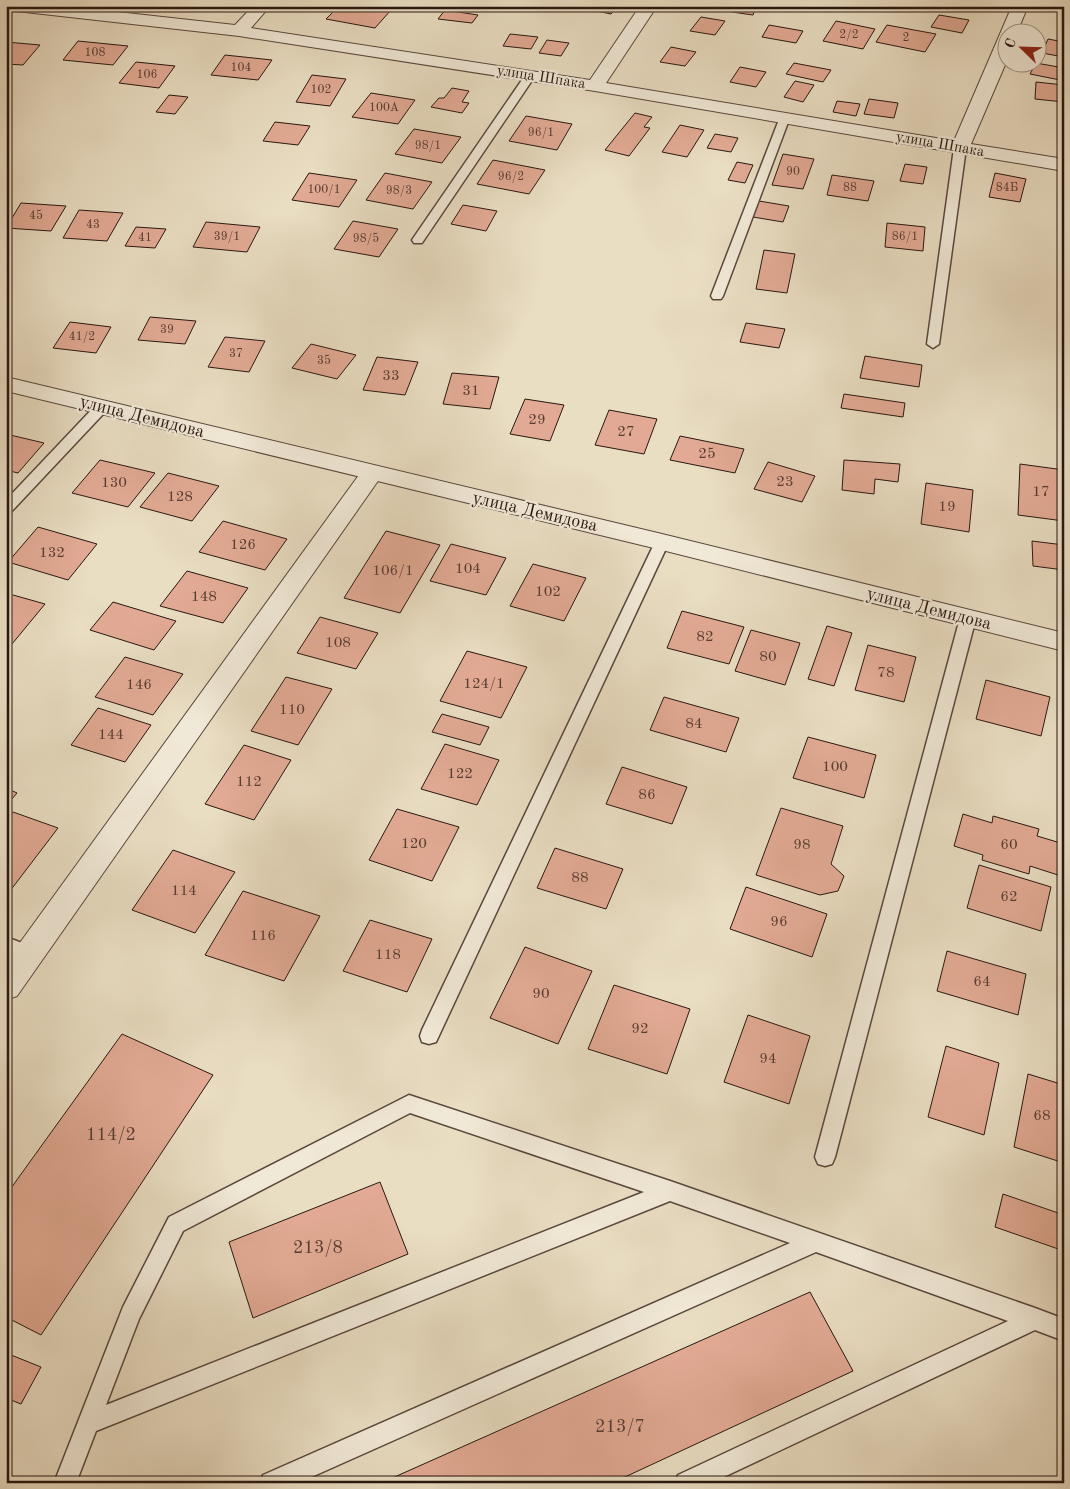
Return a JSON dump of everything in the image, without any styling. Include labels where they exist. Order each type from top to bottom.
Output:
[{"type":"street","name":"улица Шпака","points":[[16,6],[239,32],[530,76],[785,117],[1064,166]]},
{"type":"street","points":[[239,32],[262,6]]},
{"type":"street","points":[[595,86],[649,6]]},
{"type":"street","points":[[1013,22],[1020,6]]},
{"type":"street","points":[[960,148],[998,58]]},
{"type":"street","name":"улица Демидова","points":[[6,384],[662,542],[1064,642]]},
{"type":"street","points":[[6,987],[18,949],[372,473]]},
{"type":"lane","points":[[418,240],[530,76]]},
{"type":"lane","points":[[717,296],[785,117]]},
{"type":"lane","points":[[933,344],[960,148]]},
{"type":"lane","points":[[6,509],[101,408]]},
{"type":"lane","points":[[429,1036],[662,542]]},
{"type":"lane","points":[[825,1157],[968,618]]},
{"type":"lane","points":[[65,1483],[130,1314],[176,1224],[409,1104],[670,1191],[1064,1330]]},
{"type":"lane","points":[[88,1424],[670,1191]]},
{"type":"lane","points":[[271,1483],[816,1242]]},
{"type":"lane","points":[[686,1483],[1035,1319]]},
{"type":"building","points":[[339,6],[373,6],[391,10],[375,28],[326,19]]},
{"type":"building","points":[[584,6],[618,6],[611,14],[582,8]]},
{"type":"building","points":[[735,6],[756,7],[753,15],[732,12]]},
{"type":"building","points":[[445,10],[478,15],[472,23],[438,19]]},
{"type":"building","points":[[939,15],[969,20],[962,33],[931,27]]},
{"type":"building","points":[[701,17],[725,21],[715,35],[690,31]]},
{"type":"building","points":[[836,21],[875,29],[863,49],[823,41]]},
{"type":"building","points":[[769,25],[803,31],[796,43],[762,37]]},
{"type":"building","points":[[887,25],[936,34],[925,52],[876,42]]},
{"type":"building","points":[[510,34],[538,37],[531,49],[503,46]]},
{"type":"building","points":[[1048,39],[1064,42],[1064,57],[1048,54]]},
{"type":"building","points":[[547,40],[569,43],[561,56],[539,53]]},
{"type":"building","points":[[78,41],[128,46],[113,65],[63,60]]},
{"type":"building","points":[[6,42],[40,45],[23,65],[6,64]]},
{"type":"building","points":[[671,47],[696,52],[685,66],[660,62]]},
{"type":"building","points":[[225,55],[272,60],[258,80],[211,75]]},
{"type":"building","points":[[136,62],[175,66],[159,88],[119,83]]},
{"type":"building","points":[[794,63],[831,70],[823,82],[786,74]]},
{"type":"building","points":[[1048,65],[1064,68],[1060,80],[1030,74],[1031,72],[1048,72]]},
{"type":"building","points":[[740,67],[766,72],[756,87],[730,82]]},
{"type":"building","points":[[312,75],[346,79],[330,106],[296,102]]},
{"type":"building","points":[[795,81],[814,85],[803,102],[784,97]]},
{"type":"building","points":[[1036,82],[1064,85],[1064,102],[1035,99]]},
{"type":"building","points":[[452,88],[469,91],[462,102],[469,103],[462,113],[431,107],[439,98],[444,98]]},
{"type":"building","points":[[371,93],[415,100],[398,124],[352,117]]},
{"type":"building","points":[[169,95],[188,97],[175,114],[156,112]]},
{"type":"building","points":[[869,99],[898,103],[894,118],[864,114]]},
{"type":"building","points":[[837,101],[860,104],[856,116],[833,112]]},
{"type":"building","points":[[635,113],[652,117],[644,127],[650,128],[629,156],[605,150]]},
{"type":"building","points":[[526,116],[572,124],[557,150],[509,141]]},
{"type":"building","points":[[275,122],[310,126],[298,145],[263,141]]},
{"type":"building","points":[[680,125],[704,130],[687,157],[662,152]]},
{"type":"building","points":[[414,129],[461,137],[442,163],[395,154]]},
{"type":"building","points":[[715,134],[738,138],[731,152],[707,148]]},
{"type":"building","points":[[783,154],[814,159],[803,189],[772,185]]},
{"type":"building","points":[[493,160],[545,170],[529,194],[477,184]]},
{"type":"building","points":[[737,162],[753,165],[745,183],[728,180]]},
{"type":"building","points":[[905,164],[927,167],[923,184],[900,181]]},
{"type":"building","points":[[309,173],[357,180],[339,207],[292,200]]},
{"type":"building","points":[[385,173],[432,182],[413,209],[366,200]]},
{"type":"building","points":[[995,173],[1026,179],[1020,202],[989,197]]},
{"type":"building","points":[[832,175],[874,181],[868,201],[827,195]]},
{"type":"building","points":[[759,201],[789,206],[783,222],[753,217]]},
{"type":"building","points":[[21,203],[66,206],[51,231],[6,228]]},
{"type":"building","points":[[463,205],[497,211],[486,231],[451,224]]},
{"type":"building","points":[[79,210],[123,213],[107,241],[63,238]]},
{"type":"building","points":[[353,221],[398,229],[379,257],[334,249]]},
{"type":"building","points":[[206,222],[260,227],[247,252],[193,247]]},
{"type":"building","points":[[887,223],[925,227],[923,251],[885,247]]},
{"type":"building","points":[[136,227],[166,229],[155,248],[125,246]]},
{"type":"building","points":[[764,250],[795,254],[787,293],[756,289]]},
{"type":"building","points":[[150,317],[196,321],[185,344],[138,340]]},
{"type":"building","points":[[70,322],[111,327],[96,353],[53,348]]},
{"type":"building","points":[[746,323],[785,329],[779,348],[740,342]]},
{"type":"building","points":[[225,337],[265,341],[249,372],[208,367]]},
{"type":"building","points":[[311,344],[356,355],[337,379],[292,368]]},
{"type":"building","points":[[865,356],[922,365],[919,387],[860,378]]},
{"type":"building","points":[[377,357],[418,362],[405,395],[363,390]]},
{"type":"building","points":[[452,373],[499,377],[490,409],[443,404]]},
{"type":"building","points":[[844,394],[905,403],[903,417],[841,408]]},
{"type":"building","points":[[525,399],[564,405],[550,441],[510,434]]},
{"type":"building","points":[[609,410],[657,419],[644,454],[595,445]]},
{"type":"building","points":[[6,434],[44,443],[18,473],[6,470]]},
{"type":"building","points":[[680,436],[744,449],[735,473],[670,460]]},
{"type":"building","points":[[100,460],[155,473],[128,507],[72,493]]},
{"type":"building","points":[[844,460],[900,464],[898,482],[875,479],[874,494],[842,490]]},
{"type":"building","points":[[768,462],[815,476],[802,502],[754,489]]},
{"type":"building","points":[[1020,464],[1064,470],[1064,521],[1018,515]]},
{"type":"building","points":[[168,473],[219,486],[192,521],[140,507]]},
{"type":"building","points":[[926,483],[973,490],[969,532],[921,524]]},
{"type":"building","points":[[223,521],[287,539],[265,570],[199,552]]},
{"type":"building","points":[[38,527],[97,544],[68,580],[8,562]]},
{"type":"building","points":[[386,531],[440,545],[400,613],[344,598]]},
{"type":"building","points":[[1032,541],[1064,545],[1064,570],[1033,566]]},
{"type":"building","points":[[451,544],[506,558],[486,595],[430,581]]},
{"type":"building","points":[[533,564],[586,578],[564,621],[510,606]]},
{"type":"building","points":[[187,571],[248,588],[223,623],[160,606]]},
{"type":"building","points":[[6,593],[45,604],[12,644],[6,642]]},
{"type":"building","points":[[113,602],[176,621],[154,650],[90,630]]},
{"type":"building","points":[[682,611],[744,627],[729,664],[667,648]]},
{"type":"building","points":[[320,617],[378,633],[356,669],[297,653]]},
{"type":"building","points":[[827,626],[852,633],[834,686],[808,679]]},
{"type":"building","points":[[751,630],[800,643],[785,685],[735,671]]},
{"type":"building","points":[[868,645],[916,657],[904,702],[855,690]]},
{"type":"building","points":[[467,651],[527,667],[501,718],[440,701]]},
{"type":"building","points":[[125,657],[183,674],[153,715],[95,697]]},
{"type":"building","points":[[286,677],[332,689],[298,745],[251,731]]},
{"type":"building","points":[[986,680],[1050,697],[1041,736],[976,719]]},
{"type":"building","points":[[664,697],[739,718],[726,752],[650,730]]},
{"type":"building","points":[[98,708],[151,725],[125,762],[71,745]]},
{"type":"building","points":[[442,714],[489,727],[480,745],[432,732]]},
{"type":"building","points":[[808,737],[876,755],[864,798],[793,778]]},
{"type":"building","points":[[445,744],[499,760],[477,805],[421,789]]},
{"type":"building","points":[[244,745],[291,760],[254,820],[205,804]]},
{"type":"building","points":[[622,767],[687,787],[672,824],[606,804]]},
{"type":"building","points":[[6,788],[17,793],[6,806]]},
{"type":"building","points":[[781,808],[843,826],[831,864],[844,876],[838,891],[820,895],[756,875]]},
{"type":"building","points":[[397,809],[459,827],[432,881],[369,860]]},
{"type":"building","points":[[13,812],[58,828],[10,891],[6,890],[6,821]]},
{"type":"building","points":[[963,814],[992,823],[993,816],[1039,829],[1037,836],[1064,844],[1064,864],[1061,876],[1030,866],[1029,874],[982,860],[983,855],[954,846]]},
{"type":"building","points":[[555,848],[623,869],[606,909],[537,888]]},
{"type":"building","points":[[173,850],[235,872],[195,933],[132,910]]},
{"type":"building","points":[[979,865],[1051,887],[1041,931],[967,908]]},
{"type":"building","points":[[746,887],[827,914],[812,957],[730,929]]},
{"type":"building","points":[[243,891],[320,916],[284,981],[205,955]]},
{"type":"building","points":[[370,920],[432,939],[407,992],[343,971]]},
{"type":"building","points":[[525,947],[592,971],[558,1044],[490,1018]]},
{"type":"building","points":[[947,951],[1026,974],[1018,1015],[937,991]]},
{"type":"building","points":[[614,985],[690,1009],[667,1074],[588,1049]]},
{"type":"building","points":[[748,1015],[810,1036],[789,1104],[724,1082]]},
{"type":"building","points":[[122,1034],[213,1075],[41,1335],[6,1317],[6,1195]]},
{"type":"building","points":[[946,1046],[999,1063],[984,1135],[928,1117]]},
{"type":"building","points":[[1028,1074],[1064,1085],[1064,1163],[1014,1147]]},
{"type":"building","points":[[380,1182],[408,1254],[253,1318],[229,1242]]},
{"type":"building","points":[[1003,1194],[1064,1215],[1064,1251],[995,1227]]},
{"type":"building","points":[[810,1292],[853,1371],[612,1483],[381,1483]]},
{"type":"building","points":[[6,1353],[41,1367],[21,1404],[6,1398]]}]
